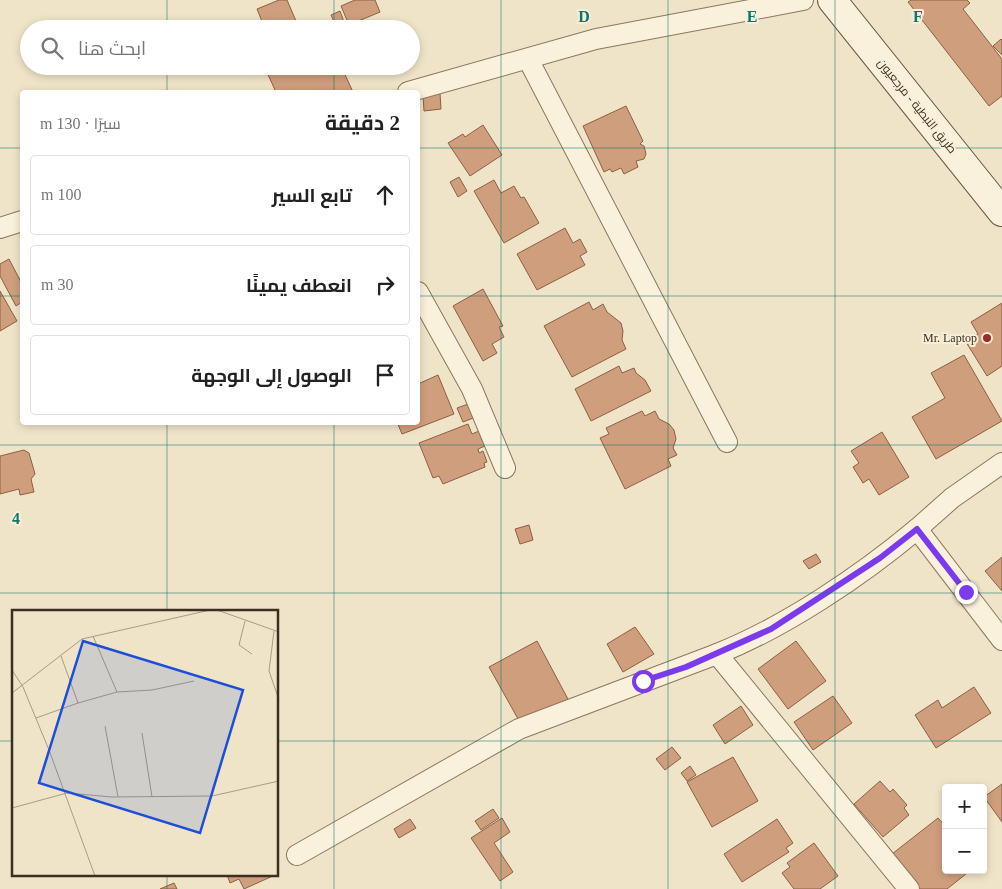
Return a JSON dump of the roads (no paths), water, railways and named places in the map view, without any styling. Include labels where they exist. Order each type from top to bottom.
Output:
[{"type":"main road","name":"طريق النبطية - مرجعيون","points":[[832,0],[1002,212]]},
{"type":"street","points":[[415,90],[528,59],[560,48],[642,29],[803,0]]},
{"type":"street","points":[[528,59],[727,442]]},
{"type":"street","points":[[0,228],[20,222]]},
{"type":"street","points":[[420,296],[472,389],[505,468]]},
{"type":"street","points":[[297,855],[519,729],[717,654],[771,629],[880,558],[952,498],[1002,463]]},
{"type":"street","points":[[917,529],[1002,640]]},
{"type":"street","points":[[717,654],[910,889]]},
{"type":"place","name":"Mr. Laptop","points":[[987,338]]}]
